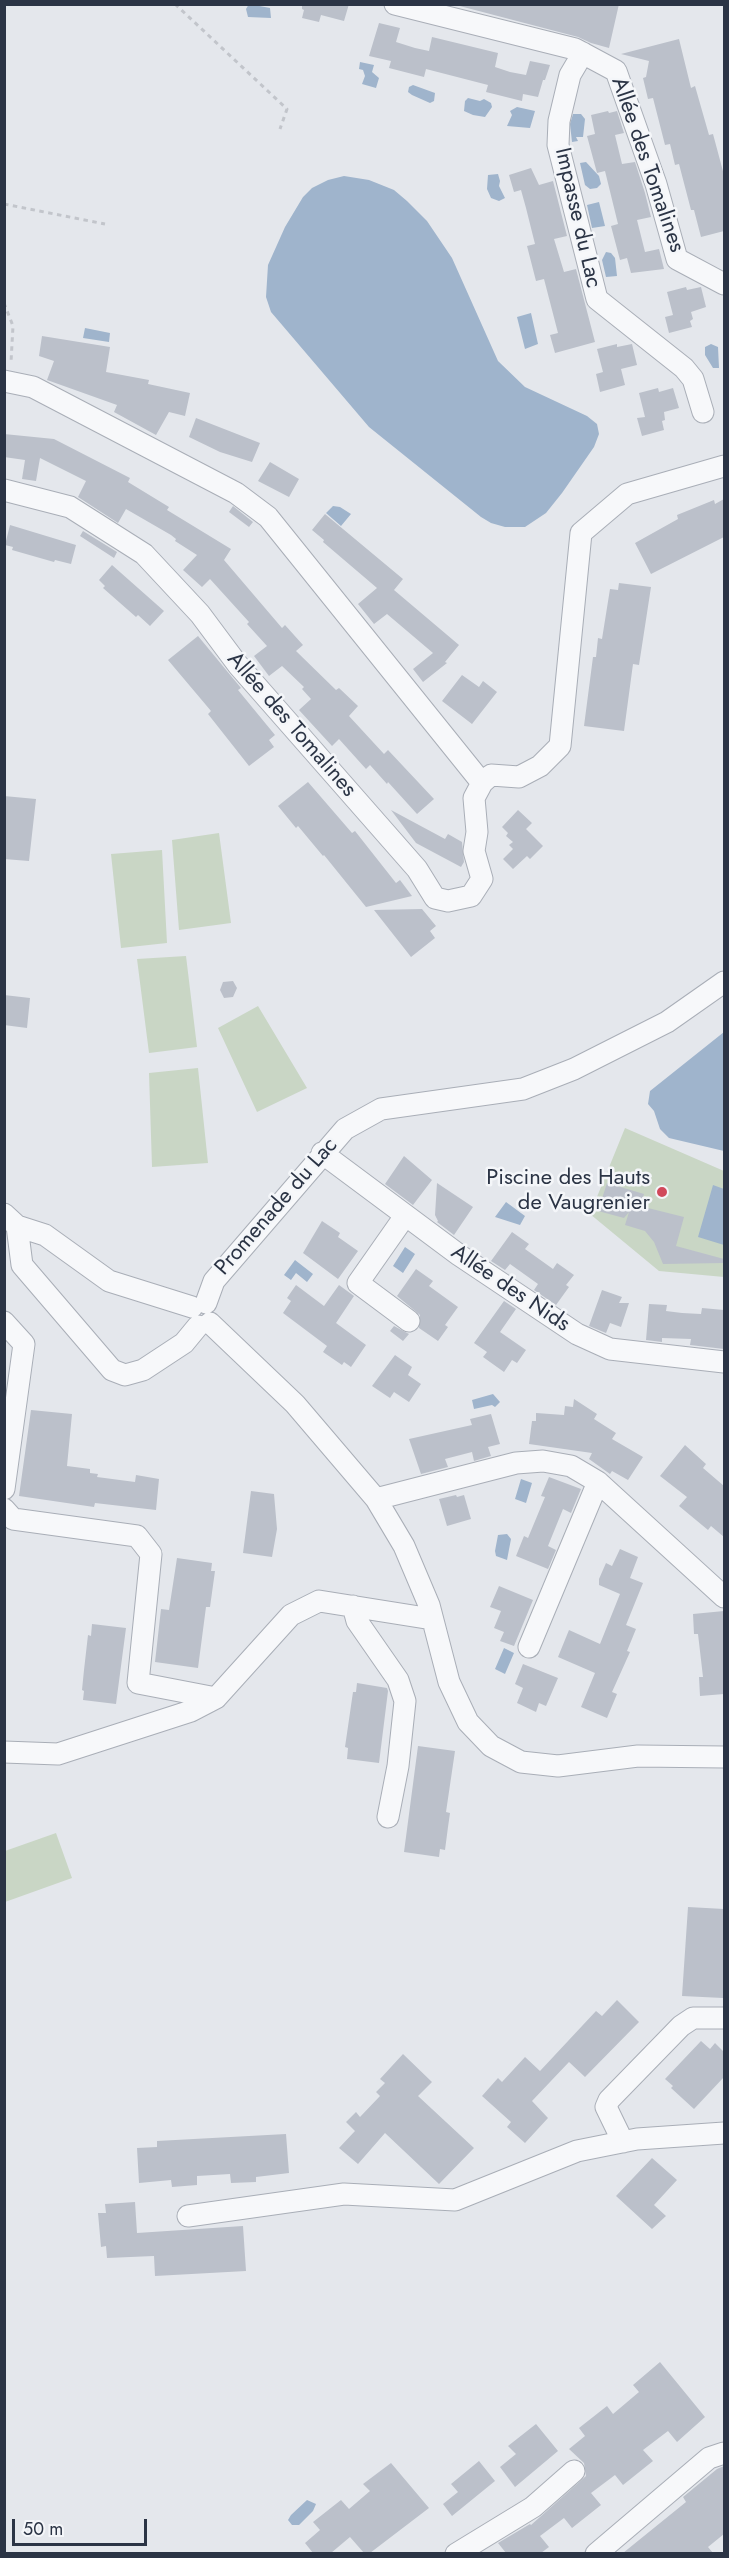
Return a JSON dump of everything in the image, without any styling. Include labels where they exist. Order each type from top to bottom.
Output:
[{"type":"street","name":"Allée des Tomalines","points":[[395,4],[575,49],[616,71],[656,183],[677,259],[724,284]]},
{"type":"street","name":"Impasse du Lac","points":[[583,53],[570,75],[558,121],[558,145],[597,298],[684,368],[693,379],[703,412]]},
{"type":"street","points":[[6,381],[33,387],[236,493],[268,517],[482,783],[491,775],[519,777],[540,766],[560,746],[581,533],[627,494],[724,466]]},
{"type":"street","name":"Allée des Tomalines","points":[[4,490],[70,507],[144,554],[200,614],[238,665],[417,869],[435,898],[448,901],[471,896],[482,879],[474,851],[477,832],[474,798],[482,783]]},
{"type":"street","name":"Promenade du Lac","points":[[10,1220],[22,1265],[112,1370],[125,1375],[143,1370],[184,1344],[201,1315],[214,1281],[345,1129],[381,1109],[523,1089],[574,1069],[667,1022],[724,982]]},
{"type":"street","name":"Allée des Nids","points":[[322,1153],[405,1216],[577,1334],[610,1348],[724,1362]]},
{"type":"street","points":[[405,1216],[358,1283],[409,1321]]},
{"type":"street","points":[[4,1247],[10,1220],[45,1235],[109,1281],[201,1315],[295,1404],[376,1499],[404,1546],[432,1619],[450,1682],[468,1722],[491,1746],[521,1762],[558,1766],[638,1756],[724,1757]]},
{"type":"street","points":[[4,1322],[24,1344],[4,1489]]},
{"type":"street","points":[[376,1499],[516,1463],[543,1461],[571,1466],[598,1482],[724,1597]]},
{"type":"street","points":[[529,1647],[598,1482]]},
{"type":"street","points":[[4,1509],[13,1519],[137,1536],[152,1554],[138,1683],[216,1698]]},
{"type":"street","points":[[4,1752],[58,1754],[191,1711],[216,1698],[291,1615],[319,1601],[432,1619]]},
{"type":"street","points":[[353,1606],[357,1621],[398,1680],[405,1701],[398,1766],[388,1817]]},
{"type":"street","points":[[623,2142],[606,2107],[609,2100],[681,2026],[693,2018],[724,2018]]},
{"type":"street","points":[[188,2216],[344,2194],[455,2200],[577,2151],[623,2142],[724,2133]]},
{"type":"street","points":[[596,2553],[709,2458],[724,2453]]},
{"type":"street","points":[[460,2553],[533,2507],[574,2471]]},
{"type":"path","points":[[175,4],[287,109],[280,129]]},
{"type":"path","points":[[4,204],[105,224]]},
{"type":"path","points":[[4,303],[13,326],[13,352],[6,381]]},
{"type":"green space","points":[[219,833],[231,923],[179,930],[172,840]]},
{"type":"green space","points":[[162,850],[167,943],[121,948],[111,854]]},
{"type":"green space","points":[[186,956],[197,1047],[149,1053],[137,959]]},
{"type":"green space","points":[[258,1006],[307,1088],[257,1112],[218,1028]]},
{"type":"green space","points":[[198,1068],[208,1163],[152,1167],[149,1073]]},
{"type":"green space","name":"Piscine des Hauts de Vaugrenier","points":[[625,1128],[724,1171],[724,1277],[659,1271],[590,1214]]},
{"type":"green space","points":[[56,1833],[72,1878],[5,1902],[5,1851]]},
{"type":"water","points":[[249,4],[270,8],[271,18],[248,17],[246,9]]},
{"type":"water","points":[[360,62],[374,65],[372,72],[379,78],[376,88],[362,84],[365,76],[363,70],[359,69]]},
{"type":"water","points":[[413,85],[435,93],[434,101],[430,103],[408,92],[409,87]]},
{"type":"water","points":[[468,98],[480,101],[484,99],[491,103],[492,107],[485,117],[473,115],[464,111],[465,101]]},
{"type":"water","points":[[517,107],[535,111],[530,128],[507,126],[512,115],[510,111]]},
{"type":"water","points":[[573,114],[581,114],[585,119],[583,137],[576,137],[578,141],[572,142],[570,124]]},
{"type":"water","points":[[586,162],[599,176],[601,184],[597,188],[590,189],[585,185],[580,163]]},
{"type":"water","points":[[498,174],[499,186],[505,198],[499,201],[491,198],[487,189],[488,175]]},
{"type":"water","points":[[344,176],[369,180],[394,190],[407,201],[427,221],[452,258],[498,361],[525,387],[587,416],[597,424],[599,434],[594,447],[562,493],[546,513],[525,527],[505,527],[481,517],[369,427],[271,312],[266,297],[268,265],[285,227],[303,197],[312,188],[328,180]]},
{"type":"water","points":[[599,202],[605,226],[592,228],[587,205]]},
{"type":"water","points":[[606,252],[611,253],[615,258],[617,276],[606,277],[602,260]]},
{"type":"water","points":[[531,313],[538,344],[525,349],[517,317]]},
{"type":"water","points":[[85,328],[110,333],[109,342],[83,338]]},
{"type":"water","points":[[711,344],[718,347],[719,368],[713,368],[705,355],[705,347]]},
{"type":"water","points":[[333,506],[340,507],[351,514],[341,526],[326,513]]},
{"type":"water","points":[[724,1032],[724,1151],[669,1138],[660,1129],[654,1111],[648,1104],[650,1091]]},
{"type":"water","points":[[713,1185],[724,1189],[724,1245],[698,1237]]},
{"type":"water","points":[[506,1202],[525,1216],[520,1225],[495,1217]]},
{"type":"water","points":[[405,1247],[415,1254],[403,1273],[393,1266]]},
{"type":"water","points":[[295,1260],[313,1274],[307,1282],[296,1273],[291,1280],[284,1275]]},
{"type":"water","points":[[493,1394],[500,1402],[495,1407],[492,1405],[474,1409],[472,1400]]},
{"type":"water","points":[[521,1479],[532,1483],[526,1503],[515,1499]]},
{"type":"water","points":[[507,1534],[511,1539],[507,1560],[496,1556],[495,1551],[498,1535]]},
{"type":"water","points":[[504,1648],[514,1653],[505,1674],[495,1669]]},
{"type":"water","points":[[307,2500],[316,2504],[313,2511],[299,2525],[292,2525],[288,2520],[291,2515]]},
{"type":"building","points":[[302,4],[349,4],[344,21],[321,15],[319,22],[302,18],[304,10]]},
{"type":"building","points":[[452,4],[619,4],[609,48],[578,37]]},
{"type":"building","points":[[379,23],[400,28],[396,42],[415,48],[429,51],[432,37],[498,53],[495,67],[510,72],[526,75],[530,61],[550,65],[538,97],[523,94],[522,101],[486,92],[488,85],[426,69],[424,77],[389,68],[391,61],[369,56]]},
{"type":"building","points":[[679,39],[691,88],[695,86],[709,135],[713,134],[724,175],[724,231],[701,237],[679,164],[675,165],[670,144],[665,145],[653,98],[648,99],[643,78],[646,77],[649,61],[621,54]]},
{"type":"building","points":[[608,111],[609,113],[617,111],[624,133],[615,135],[622,164],[635,162],[645,193],[651,217],[637,220],[645,252],[659,249],[664,269],[631,273],[627,258],[620,260],[611,226],[618,224],[605,171],[597,173],[587,136],[595,134],[591,115]]},
{"type":"building","points":[[531,168],[539,185],[553,181],[567,236],[554,239],[564,272],[576,269],[595,342],[555,353],[550,335],[558,333],[544,279],[536,281],[527,246],[535,244],[526,208],[521,190],[514,192],[509,175]]},
{"type":"building","points":[[686,287],[687,290],[701,287],[706,307],[691,312],[692,327],[669,333],[665,317],[673,315],[667,292]]},
{"type":"building","points":[[42,336],[110,347],[106,372],[149,380],[148,384],[190,393],[185,416],[169,412],[156,435],[114,412],[117,405],[47,380],[54,361],[39,356]]},
{"type":"building","points":[[617,344],[617,347],[632,344],[637,365],[621,369],[625,385],[600,392],[596,374],[603,372],[597,349]]},
{"type":"building","points":[[658,388],[659,392],[673,388],[679,408],[664,412],[665,420],[662,421],[664,430],[642,436],[637,418],[645,417],[639,393]]},
{"type":"building","points":[[196,418],[260,443],[252,462],[220,452],[189,437]]},
{"type":"building","points":[[4,434],[54,439],[130,478],[128,482],[169,507],[167,510],[231,549],[224,560],[282,628],[285,625],[303,645],[296,651],[336,690],[339,688],[358,706],[349,716],[384,754],[388,750],[434,799],[417,814],[388,782],[387,784],[370,765],[366,769],[339,739],[332,746],[299,710],[311,699],[302,689],[304,687],[282,666],[269,676],[254,656],[267,646],[247,624],[249,622],[210,579],[202,587],[183,570],[197,555],[175,541],[176,539],[171,535],[126,509],[118,523],[78,497],[86,481],[40,458],[36,481],[22,479],[25,460],[4,457]]},
{"type":"building","points":[[270,462],[299,479],[289,497],[258,481]]},
{"type":"building","points":[[724,499],[724,537],[651,574],[635,543],[678,519],[677,515],[714,500],[715,504]]},
{"type":"building","points":[[233,506],[253,522],[249,527],[229,512]]},
{"type":"building","points":[[325,514],[403,579],[394,590],[459,645],[445,662],[447,663],[423,682],[413,669],[433,653],[387,614],[374,624],[358,604],[377,588],[312,530]]},
{"type":"building","points":[[10,525],[76,545],[71,564],[55,560],[54,562],[12,550],[13,547],[5,545]]},
{"type":"building","points":[[83,531],[117,552],[114,558],[80,536]]},
{"type":"building","points":[[112,565],[164,611],[150,626],[138,615],[136,617],[103,588],[105,586],[99,580]]},
{"type":"building","points":[[619,583],[651,587],[639,665],[633,664],[624,731],[584,726],[593,657],[596,657],[598,638],[602,639],[610,589],[618,590]]},
{"type":"building","points":[[198,636],[241,688],[238,690],[275,735],[269,740],[274,747],[249,766],[208,714],[211,711],[168,660]]},
{"type":"building","points":[[462,675],[479,687],[483,681],[497,692],[472,724],[442,701]]},
{"type":"building","points":[[308,782],[352,833],[355,831],[396,883],[400,880],[412,896],[366,907],[324,855],[298,826],[296,828],[278,806]]},
{"type":"building","points":[[4,796],[36,799],[29,861],[4,859]]},
{"type":"building","points":[[391,810],[445,839],[448,834],[462,842],[464,862],[461,867],[416,843]]},
{"type":"building","points":[[518,810],[532,823],[526,829],[543,846],[530,859],[527,856],[513,869],[503,859],[513,849],[509,845],[513,842],[506,836],[508,833],[502,827]]},
{"type":"building","points":[[422,909],[436,926],[430,931],[435,938],[411,957],[374,910]]},
{"type":"building","points":[[233,981],[237,988],[233,997],[224,998],[220,990],[223,982]]},
{"type":"building","points":[[4,995],[30,998],[27,1028],[4,1025]]},
{"type":"building","points":[[404,1156],[432,1180],[413,1205],[385,1184]]},
{"type":"building","points":[[437,1183],[473,1207],[454,1235],[437,1222],[435,1215]]},
{"type":"building","points":[[607,1183],[644,1194],[640,1206],[684,1217],[676,1246],[724,1259],[724,1263],[663,1264],[654,1242],[645,1231],[625,1225],[629,1212],[624,1218],[598,1211]]},
{"type":"building","points":[[322,1221],[340,1233],[338,1237],[358,1251],[338,1279],[303,1253]]},
{"type":"building","points":[[512,1232],[529,1244],[525,1249],[553,1269],[557,1263],[574,1275],[566,1285],[569,1287],[556,1305],[534,1290],[538,1284],[510,1264],[505,1270],[491,1261]]},
{"type":"building","points":[[416,1269],[433,1281],[429,1286],[458,1307],[445,1325],[448,1327],[438,1341],[419,1328],[420,1315],[397,1296]]},
{"type":"building","points":[[296,1285],[324,1306],[339,1285],[354,1296],[336,1323],[366,1345],[351,1367],[344,1362],[342,1365],[323,1352],[327,1346],[283,1313],[291,1301],[287,1298]]},
{"type":"building","points":[[602,1290],[622,1297],[619,1303],[629,1303],[621,1327],[610,1323],[606,1333],[589,1326]]},
{"type":"building","points":[[504,1301],[516,1309],[500,1332],[526,1350],[517,1363],[512,1360],[504,1372],[483,1357],[487,1352],[474,1343]]},
{"type":"building","points":[[649,1304],[667,1305],[666,1311],[682,1313],[701,1314],[702,1308],[724,1310],[724,1349],[690,1345],[691,1339],[662,1338],[662,1342],[646,1340]]},
{"type":"building","points":[[394,1326],[409,1334],[403,1341],[390,1331]]},
{"type":"building","points":[[395,1355],[412,1367],[408,1375],[421,1384],[409,1402],[394,1392],[390,1398],[372,1386]]},
{"type":"building","points":[[574,1399],[597,1414],[594,1419],[616,1433],[612,1439],[643,1457],[628,1480],[612,1471],[610,1474],[589,1459],[592,1453],[529,1444],[532,1421],[536,1421],[536,1413],[564,1415],[565,1406],[573,1407]]},
{"type":"building","points":[[31,1410],[72,1414],[67,1466],[90,1469],[90,1473],[98,1474],[97,1477],[135,1482],[136,1475],[159,1479],[156,1510],[95,1503],[94,1507],[19,1496]]},
{"type":"building","points":[[491,1414],[500,1444],[488,1447],[491,1456],[474,1461],[472,1452],[445,1459],[448,1467],[421,1474],[409,1439],[472,1425],[470,1419]]},
{"type":"building","points":[[685,1445],[706,1464],[703,1468],[724,1486],[724,1537],[711,1526],[708,1530],[679,1506],[687,1497],[660,1476]]},
{"type":"building","points":[[549,1477],[581,1489],[571,1513],[563,1509],[548,1546],[556,1550],[548,1569],[516,1556],[524,1536],[528,1538],[545,1497],[541,1496]]},
{"type":"building","points":[[251,1491],[274,1494],[277,1529],[272,1557],[243,1553]]},
{"type":"building","points":[[456,1495],[457,1497],[464,1495],[471,1519],[447,1526],[439,1499]]},
{"type":"building","points":[[620,1549],[638,1557],[630,1578],[643,1583],[626,1625],[636,1629],[627,1651],[630,1652],[612,1692],[617,1694],[607,1718],[581,1707],[595,1673],[558,1657],[569,1630],[600,1644],[620,1594],[599,1585],[599,1579],[606,1563],[612,1566]]},
{"type":"building","points":[[177,1558],[212,1563],[211,1571],[215,1571],[210,1607],[206,1607],[198,1668],[155,1662],[161,1609],[169,1610]]},
{"type":"building","points":[[499,1586],[533,1600],[514,1646],[500,1641],[504,1632],[494,1628],[501,1611],[490,1607]]},
{"type":"building","points":[[724,1611],[724,1694],[700,1696],[699,1677],[703,1677],[698,1634],[694,1634],[693,1614]]},
{"type":"building","points":[[92,1624],[126,1628],[116,1704],[83,1700],[88,1635],[91,1636]]},
{"type":"building","points":[[523,1664],[558,1678],[546,1706],[539,1703],[536,1712],[517,1703],[523,1688],[515,1684]]},
{"type":"building","points":[[357,1683],[387,1688],[388,1691],[379,1763],[347,1759],[348,1748],[345,1747],[353,1692],[356,1692]]},
{"type":"building","points":[[418,1746],[455,1751],[446,1812],[450,1813],[445,1850],[440,1849],[439,1857],[404,1852]]},
{"type":"building","points":[[688,1907],[724,1909],[723,1998],[682,1996]]},
{"type":"building","points":[[617,2000],[639,2022],[585,2077],[569,2062],[532,2101],[548,2118],[525,2143],[507,2127],[511,2122],[482,2096],[498,2078],[502,2082],[525,2057],[540,2071],[596,2011],[602,2016]]},
{"type":"building","points":[[701,2041],[710,2049],[715,2043],[724,2052],[724,2077],[694,2109],[671,2088],[673,2086],[665,2079]]},
{"type":"building","points":[[403,2054],[432,2082],[418,2096],[474,2148],[439,2184],[385,2133],[358,2164],[339,2148],[355,2131],[346,2122],[356,2112],[360,2117],[380,2096],[376,2092],[385,2083],[380,2079]]},
{"type":"building","points":[[286,2134],[289,2173],[256,2177],[256,2182],[231,2183],[230,2174],[197,2176],[197,2185],[172,2187],[171,2180],[139,2183],[137,2148],[157,2147],[157,2141]]},
{"type":"building","points":[[652,2158],[677,2180],[654,2205],[666,2216],[652,2229],[616,2196]]},
{"type":"building","points":[[135,2202],[137,2233],[243,2226],[246,2271],[155,2276],[154,2256],[107,2258],[106,2246],[101,2247],[98,2213],[106,2213],[105,2204]]},
{"type":"building","points":[[660,2362],[705,2417],[677,2442],[668,2431],[643,2450],[653,2461],[623,2485],[615,2475],[591,2493],[601,2505],[572,2528],[564,2518],[540,2536],[549,2547],[541,2553],[506,2553],[498,2543],[531,2525],[586,2476],[584,2463],[569,2449],[585,2436],[579,2428],[607,2406],[613,2414],[639,2392],[633,2385]]},
{"type":"building","points":[[536,2424],[558,2451],[515,2487],[500,2467],[516,2454],[508,2446]]},
{"type":"building","points":[[479,2461],[495,2481],[452,2516],[443,2504],[458,2492],[451,2484]]},
{"type":"building","points":[[391,2463],[429,2508],[370,2553],[364,2553],[350,2537],[331,2553],[313,2553],[305,2543],[320,2530],[313,2522],[341,2500],[349,2509],[370,2491],[363,2484]]},
{"type":"building","points":[[724,2466],[724,2534],[708,2547],[713,2553],[623,2553],[686,2502],[683,2497],[717,2469]]},
{"type":"place","name":"Piscine des Hauts de Vaugrenier","points":[[662,1192]]}]
